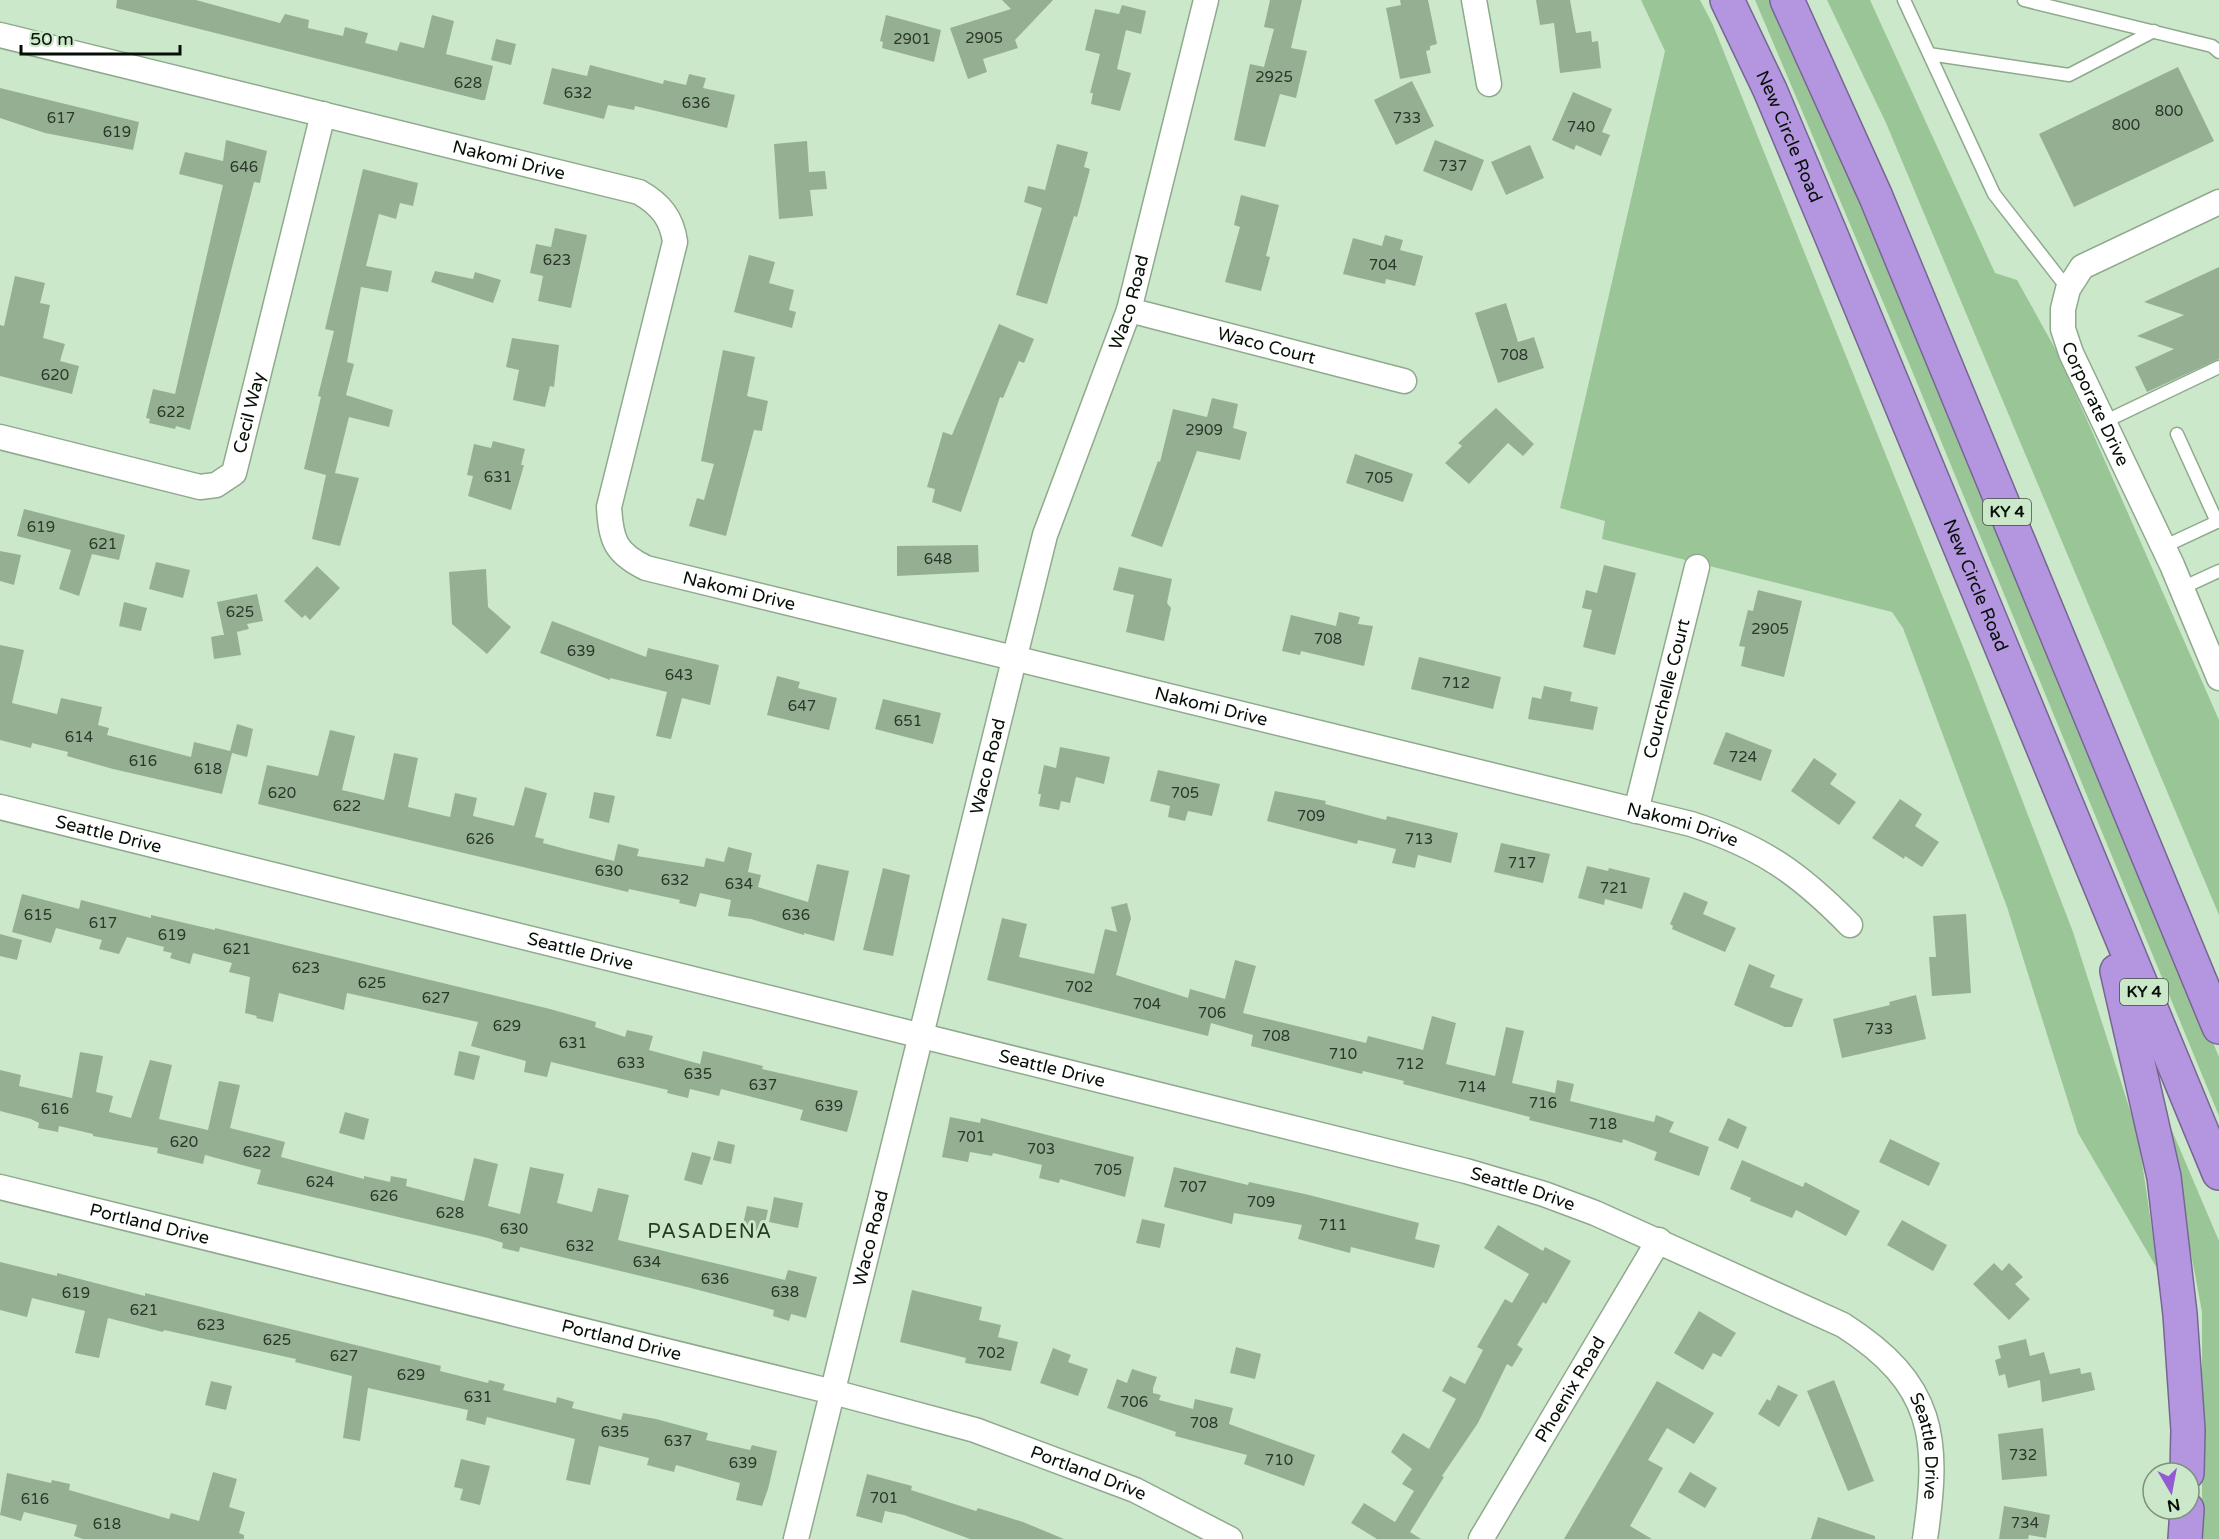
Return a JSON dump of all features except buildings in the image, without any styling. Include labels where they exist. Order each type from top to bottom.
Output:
[{"type":"highway","name":"New Circle Road","points":[[1727,0],[1770,90],[1818,204],[2219,1173]]},
{"type":"highway","name":"KY 4","points":[[1787,0],[1876,197],[2219,1027]]},
{"type":"highway","points":[[2118,780],[2219,978]]},
{"type":"highway","points":[[2068,810],[2123,989],[2164,1177],[2180,1314],[2188,1430],[2187,1461]]},
{"type":"highway","points":[[2185,1539],[2186,1521]]},
{"type":"street","name":"Waco Road","points":[[796,1539],[1045,535],[1130,310],[1206,0]]},
{"type":"street","points":[[1474,0],[1489,84]]},
{"type":"street","name":"Nakomi Drive","points":[[0,35],[639,192],[662,208],[673,226],[675,243],[609,507],[610,532],[620,551],[629,560],[646,568],[1691,824],[1751,846],[1804,881],[1850,925]]},
{"type":"street","name":"Cecil Way","points":[[0,437],[200,487],[216,485],[234,473],[323,114]]},
{"type":"street","name":"Corporate Drive","points":[[2219,202],[2094,259],[2082,267],[2068,290],[2062,309],[2063,329],[2071,353],[2182,588],[2219,678]]},
{"type":"street","name":"Waco Court","points":[[1130,310],[1404,381]]},
{"type":"street","name":"Courchelle Court","points":[[1636,811],[1697,567]]},
{"type":"street","name":"Seattle Drive","points":[[0,807],[1466,1171],[1544,1194],[1659,1240],[1844,1325],[1872,1343],[1911,1385],[1922,1409],[1933,1453],[1932,1487],[1925,1539]]},
{"type":"street","name":"Portland Drive","points":[[0,1187],[833,1392],[975,1430],[1135,1490],[1230,1539]]},
{"type":"street","name":"Phoenix Road","points":[[1481,1539],[1659,1240]]},
{"type":"lane","points":[[1904,0],[1994,194],[2068,290]]},
{"type":"lane","points":[[2024,0],[2212,46],[2219,52]]},
{"type":"lane","points":[[1929,54],[2069,75],[2154,31]]},
{"type":"lane","points":[[2104,422],[2219,368]]},
{"type":"lane","points":[[2163,547],[2218,522],[2176,434]]},
{"type":"lane","points":[[2182,588],[2219,571]]},
{"type":"green space","points":[[1641,0],[1700,0],[1713,25],[1969,662],[2073,932],[2138,1135],[2158,1270],[2078,1133],[2007,907],[1903,628],[1892,612],[1602,539],[1605,521],[1560,508],[1665,51]]},
{"type":"green space","points":[[1755,0],[1774,0],[1929,354],[2219,1057],[2219,1116],[1908,361]]},
{"type":"green space","points":[[1827,0],[1870,0],[1995,273],[2017,280],[2057,352],[2219,720],[2219,915],[1886,123]]},
{"type":"green space","points":[[2165,1114],[2219,1241],[2219,1539],[2202,1539],[2202,1312]]},
{"type":"district","name":"PASADENA","points":[[710,1232]]}]
